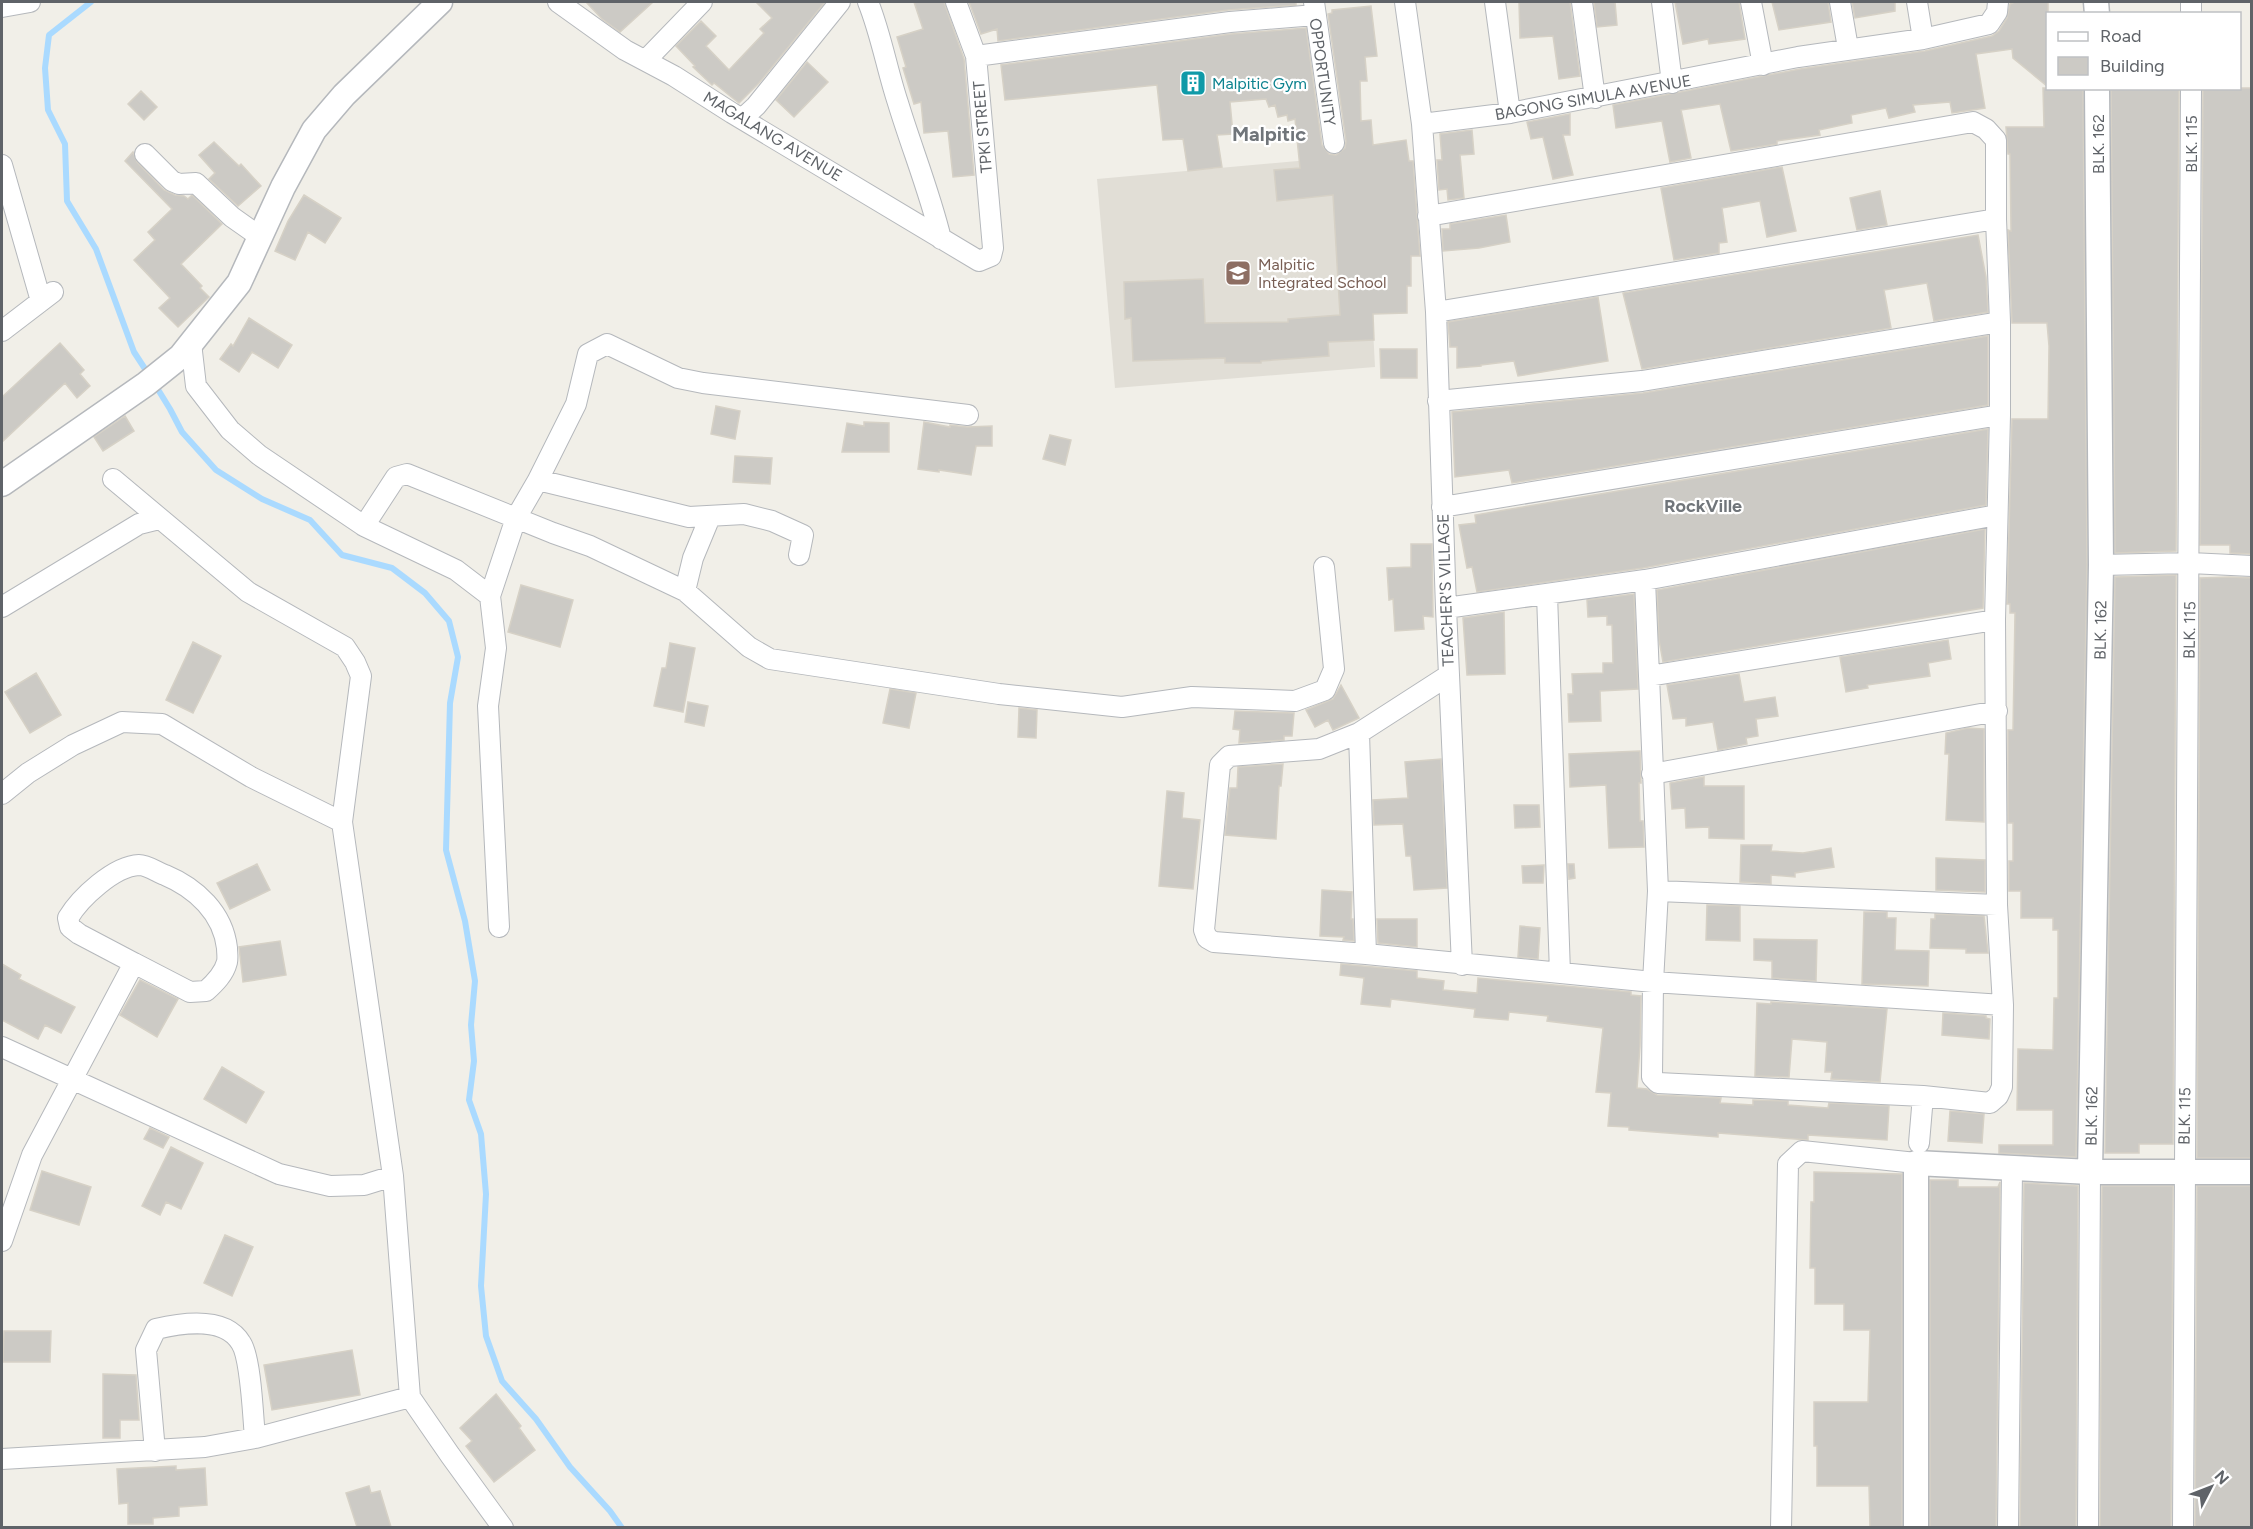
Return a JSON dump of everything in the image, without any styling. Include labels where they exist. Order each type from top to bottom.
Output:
[{"type":"street","points":[[2,7],[30,2]]},
{"type":"street","points":[[2,484],[146,384],[186,349],[239,283],[259,236],[314,130],[344,95],[440,2]]},
{"type":"street","name":"MAGALANG AVENUE","points":[[558,2],[625,50],[646,60],[743,118],[941,239],[979,261],[991,256]]},
{"type":"street","points":[[646,60],[702,2]]},
{"type":"street","points":[[743,118],[756,106],[840,2]]},
{"type":"street","points":[[868,2],[897,103],[933,205],[941,239]]},
{"type":"street","name":"TPKI STREET","points":[[956,2],[976,56],[993,248],[991,256]]},
{"type":"street","name":"TEACHER'S VILLAGE","points":[[1405,2],[1422,124],[1436,312],[1462,965]]},
{"type":"street","points":[[1495,2],[1510,113]]},
{"type":"street","points":[[1582,2],[1595,98]]},
{"type":"street","points":[[1662,2],[1672,83]]},
{"type":"street","points":[[1751,2],[1763,65]]},
{"type":"street","points":[[1840,2],[1848,48]]},
{"type":"street","points":[[1917,2],[1923,39]]},
{"type":"street","name":"BAGONG SIMULA AVENUE","points":[[1422,124],[1510,113],[1848,48],[1923,39],[1989,24],[1997,12],[1998,2]]},
{"type":"street","points":[[976,56],[1230,22],[1314,8]]},
{"type":"street","name":"OPPORTUNITY","points":[[1314,8],[1334,143]]},
{"type":"street","name":"BLK. 162","points":[[2090,1172],[2101,565],[2097,90]]},
{"type":"street","name":"BLK. 115","points":[[2183,1527],[2191,90]]},
{"type":"street","points":[[1428,216],[1973,122],[1986,129],[1996,140],[2000,322],[1995,620],[1997,905],[2003,1005],[2002,1087],[1998,1096],[1990,1102],[1923,1096],[1658,1083],[1652,1077],[1653,982],[1658,891],[1645,580]]},
{"type":"street","points":[[145,154],[172,181],[178,184],[196,183],[232,217],[259,236]]},
{"type":"street","points":[[2,165],[47,296],[2,331]]},
{"type":"street","points":[[1436,312],[1996,219]]},
{"type":"street","points":[[1438,401],[1642,381],[2000,322]]},
{"type":"street","points":[[499,927],[488,706],[496,648],[490,597],[516,518],[576,404],[588,354],[607,344],[678,378],[702,383],[968,415]]},
{"type":"street","points":[[186,349],[196,386],[230,430],[260,455],[364,526],[456,570],[490,597]]},
{"type":"street","points":[[1442,507],[2000,415]]},
{"type":"street","points":[[364,526],[396,477],[407,474],[590,546],[686,591],[749,647],[770,660],[999,694],[1122,707],[1192,697],[1295,702],[1325,690],[1334,669],[1324,567]]},
{"type":"street","points":[[114,479],[248,592],[345,647],[361,676],[342,822],[393,1176],[410,1397],[503,1527]]},
{"type":"street","points":[[538,480],[689,517],[744,514],[791,528],[803,535],[799,555]]},
{"type":"street","points":[[1446,608],[1645,580],[1997,515]]},
{"type":"street","points":[[686,591],[693,558],[710,517]]},
{"type":"street","points":[[2,607],[139,524],[159,519]]},
{"type":"street","points":[[2101,565],[2190,563],[2252,566]]},
{"type":"street","points":[[1546,594],[1560,973]]},
{"type":"street","points":[[1649,676],[1995,620]]},
{"type":"street","points":[[1449,675],[1359,733],[1319,749],[1229,756],[1224,760],[1220,765],[1203,930],[1208,938],[1214,942],[1366,954],[1653,982],[2003,1005]]},
{"type":"street","points":[[1652,774],[1997,711]]},
{"type":"street","points":[[2,794],[28,773],[73,745],[122,722],[162,724],[252,777],[342,822]]},
{"type":"street","points":[[1359,733],[1366,954]]},
{"type":"street","points":[[141,865],[178,880],[202,898],[216,915],[226,938],[228,959],[223,972],[206,992],[190,992],[134,963],[79,934],[70,927],[68,918],[96,887],[120,869],[141,865]]},
{"type":"street","points":[[1658,891],[1997,905]]},
{"type":"street","points":[[2,1241],[32,1155],[134,963]]},
{"type":"street","points":[[2,1047],[279,1174],[330,1186],[364,1185],[393,1176]]},
{"type":"street","points":[[1916,1527],[1917,1153],[1923,1096]]},
{"type":"street","points":[[1781,1527],[1788,1164],[1802,1151],[1917,1153],[2012,1168],[2090,1172],[2252,1172]]},
{"type":"street","points":[[2008,1527],[2012,1168]]},
{"type":"street","points":[[2088,1527],[2090,1172]]},
{"type":"street","points":[[155,1451],[146,1350],[156,1329],[175,1324],[201,1322],[227,1330],[241,1341],[247,1357],[255,1438]]},
{"type":"street","points":[[2,1459],[206,1447],[255,1438],[410,1397]]},
{"type":"shaded area","name":"Malpitic Integrated School","points":[[1364,155],[1375,367],[1115,388],[1097,179]]},
{"type":"building","points":[[586,2],[653,2],[620,32],[602,19]]},
{"type":"building","points":[[756,2],[825,2],[759,83],[739,103],[714,83],[712,85],[676,46],[701,21],[716,36],[706,46],[729,70],[764,33],[760,29],[772,18]]},
{"type":"building","points":[[914,2],[944,2],[964,59],[974,175],[953,177],[948,131],[924,133],[921,102],[914,104],[903,68],[906,67],[897,37],[923,29]]},
{"type":"building","points":[[969,2],[1296,2],[1296,5],[1228,10],[998,41],[997,29],[981,34]]},
{"type":"building","points":[[1519,2],[1570,2],[1580,76],[1559,79],[1553,36],[1520,38]]},
{"type":"building","points":[[1594,2],[1615,2],[1617,25],[1597,27]]},
{"type":"building","points":[[1675,2],[1739,2],[1745,39],[1709,44],[1708,39],[1683,44]]},
{"type":"building","points":[[1772,2],[1828,2],[1831,22],[1779,30]]},
{"type":"building","points":[[1852,2],[1895,2],[1895,11],[1855,18]]},
{"type":"building","points":[[2048,2],[2046,85],[2013,58],[2012,49],[1976,54],[1985,108],[1952,113],[1950,102],[1913,105],[1915,112],[1889,118],[1886,108],[1851,115],[1852,123],[1819,130],[1820,135],[1731,151],[1720,104],[1681,110],[1691,158],[1670,162],[1662,121],[1616,128],[1613,105],[1800,69],[1925,51],[1992,36],[1999,31],[2007,18],[2010,4]]},
{"type":"building","points":[[1371,6],[1377,56],[1365,57],[1367,81],[1360,81],[1361,121],[1371,120],[1373,145],[1406,140],[1409,161],[1413,161],[1420,256],[1411,256],[1411,286],[1407,286],[1407,313],[1373,314],[1374,340],[1328,342],[1329,356],[1261,361],[1261,363],[1225,363],[1225,358],[1133,361],[1131,318],[1125,319],[1124,282],[1203,279],[1205,323],[1288,322],[1288,319],[1340,315],[1333,195],[1277,201],[1274,170],[1300,168],[1295,119],[1288,121],[1287,115],[1278,117],[1275,105],[1269,107],[1266,99],[1230,102],[1233,134],[1217,135],[1222,167],[1188,171],[1183,139],[1163,140],[1157,85],[1005,100],[1001,65],[1231,34],[1306,28],[1322,145],[1329,154],[1336,155],[1345,148],[1346,141],[1328,14],[1332,13],[1332,10]]},
{"type":"building","points":[[807,62],[828,82],[794,117],[776,100]]},
{"type":"building","points":[[2043,88],[2046,90],[2083,90],[2087,565],[2076,1157],[1999,1153],[1999,1145],[2053,1145],[2053,1110],[2017,1110],[2018,1049],[2053,1050],[2054,998],[2058,998],[2058,930],[2053,930],[2053,918],[2021,918],[2021,891],[2009,891],[2009,861],[2013,861],[2013,823],[2008,823],[2008,730],[2013,730],[2015,613],[2010,613],[2010,604],[2007,604],[2012,419],[2048,419],[2049,346],[2047,323],[2012,323],[2008,230],[2011,231],[2010,154],[2008,154],[2006,127],[2044,127]]},
{"type":"building","points":[[2252,88],[2252,554],[2230,553],[2230,545],[2200,545],[2203,90]]},
{"type":"building","points":[[2111,90],[2179,90],[2176,551],[2115,553]]},
{"type":"building","points":[[141,91],[157,107],[144,120],[128,104]]},
{"type":"building","points":[[1570,114],[1570,135],[1563,135],[1573,175],[1553,179],[1543,137],[1531,139],[1527,122]]},
{"type":"building","points":[[1472,130],[1474,154],[1460,155],[1464,198],[1448,200],[1447,189],[1439,190],[1437,160],[1442,160],[1440,134]]},
{"type":"building","points":[[214,142],[239,166],[241,164],[261,186],[238,206],[209,179],[215,173],[199,155]]},
{"type":"building","points":[[133,152],[137,162],[164,190],[188,199],[192,195],[222,224],[181,264],[209,297],[178,327],[159,308],[170,298],[134,260],[155,240],[148,232],[172,209],[125,161]]},
{"type":"building","points":[[1782,167],[1796,231],[1767,237],[1760,201],[1722,208],[1727,242],[1719,243],[1719,253],[1674,260],[1661,188]]},
{"type":"building","points":[[1880,191],[1887,225],[1857,230],[1850,198]]},
{"type":"building","points":[[304,195],[341,218],[325,243],[308,232],[295,260],[275,251],[288,221]]},
{"type":"building","points":[[1506,215],[1510,242],[1479,248],[1443,251],[1442,229],[1450,229],[1450,224]]},
{"type":"building","points":[[1978,235],[1986,277],[1988,312],[1934,321],[1927,283],[1884,290],[1891,328],[1642,369],[1623,293]]},
{"type":"building","points":[[1598,297],[1608,361],[1518,376],[1514,361],[1457,368],[1457,347],[1450,347],[1448,322]]},
{"type":"building","points":[[249,318],[292,345],[278,368],[252,352],[239,372],[220,359],[231,344],[233,346]]},
{"type":"building","points":[[1988,336],[1988,405],[1512,483],[1509,470],[1455,477],[1452,412],[1643,393]]},
{"type":"building","points":[[60,343],[84,370],[80,374],[90,386],[77,398],[65,383],[2,442],[2,397]]},
{"type":"building","points":[[1380,349],[1417,349],[1417,378],[1381,378]]},
{"type":"building","points":[[716,406],[740,411],[735,439],[711,434]]},
{"type":"building","points":[[125,416],[134,431],[103,451],[94,437]]},
{"type":"building","points":[[864,422],[889,423],[889,452],[842,452],[847,423],[864,426]]},
{"type":"building","points":[[924,422],[950,427],[950,425],[992,426],[992,446],[976,446],[971,475],[918,469]]},
{"type":"building","points":[[1988,429],[1986,505],[1643,568],[1477,592],[1472,567],[1467,568],[1459,525],[1476,523],[1475,515]]},
{"type":"building","points":[[1050,435],[1071,440],[1065,465],[1043,459]]},
{"type":"building","points":[[735,456],[772,458],[770,484],[733,482]]},
{"type":"building","points":[[1985,529],[1983,608],[1663,662],[1659,640],[1657,590]]},
{"type":"building","points":[[1411,544],[1432,544],[1433,617],[1423,616],[1424,629],[1395,631],[1393,599],[1389,600],[1387,568],[1411,567]]},
{"type":"building","points":[[2176,575],[2173,1144],[2139,1144],[2139,1153],[2105,1153],[2115,577]]},
{"type":"building","points":[[2200,578],[2252,578],[2252,1158],[2197,1158]]},
{"type":"building","points":[[521,585],[573,600],[560,647],[508,632]]},
{"type":"building","points":[[1634,594],[1638,689],[1600,691],[1601,721],[1569,722],[1568,694],[1573,694],[1572,674],[1603,673],[1603,663],[1613,663],[1612,625],[1607,625],[1607,616],[1588,617],[1587,600]]},
{"type":"building","points":[[1504,612],[1505,674],[1467,675],[1463,618]]},
{"type":"building","points":[[1948,640],[1951,659],[1928,663],[1930,676],[1867,685],[1868,688],[1846,692],[1840,657]]},
{"type":"building","points":[[193,642],[221,656],[193,713],[166,700]]},
{"type":"building","points":[[670,643],[695,648],[683,712],[654,706],[662,668],[666,668]]},
{"type":"building","points":[[36,673],[61,715],[30,733],[5,692]]},
{"type":"building","points":[[1739,674],[1744,702],[1775,697],[1778,716],[1756,719],[1758,736],[1746,738],[1747,744],[1718,750],[1713,722],[1686,726],[1686,718],[1673,719],[1667,685]]},
{"type":"building","points":[[1341,685],[1359,718],[1333,730],[1328,720],[1315,727],[1306,710],[1333,699]]},
{"type":"building","points":[[890,689],[916,693],[909,728],[883,723]]},
{"type":"building","points":[[688,702],[708,706],[704,726],[685,722]]},
{"type":"building","points":[[1019,708],[1037,710],[1036,738],[1018,737]]},
{"type":"building","points":[[1235,711],[1294,713],[1292,736],[1284,736],[1284,740],[1239,743],[1240,730],[1233,729]]},
{"type":"building","points":[[1968,728],[1984,729],[1984,822],[1946,820],[1949,754],[1945,754],[1946,733]]},
{"type":"building","points":[[1640,751],[1640,821],[1643,821],[1644,847],[1609,848],[1606,785],[1570,787],[1569,754]]},
{"type":"building","points":[[1441,759],[1447,888],[1414,890],[1411,856],[1406,856],[1403,824],[1374,825],[1373,800],[1408,798],[1405,762]]},
{"type":"building","points":[[1283,764],[1281,786],[1279,786],[1276,839],[1225,835],[1230,788],[1237,788],[1238,767]]},
{"type":"building","points":[[1704,777],[1704,786],[1744,786],[1744,839],[1709,838],[1709,827],[1686,828],[1685,808],[1672,809],[1670,783]]},
{"type":"building","points":[[1167,791],[1184,793],[1182,818],[1200,820],[1193,889],[1159,886]]},
{"type":"building","points":[[1514,805],[1539,805],[1540,827],[1515,828]]},
{"type":"building","points":[[1741,845],[1772,845],[1771,851],[1803,853],[1831,848],[1834,867],[1795,873],[1795,877],[1771,875],[1771,884],[1740,882]]},
{"type":"building","points":[[1936,858],[1985,860],[1985,892],[1936,890]]},
{"type":"building","points":[[257,864],[270,890],[230,909],[217,883]]},
{"type":"building","points":[[1568,864],[1574,864],[1575,878],[1569,879]]},
{"type":"building","points":[[1544,865],[1543,883],[1523,883],[1522,866]]},
{"type":"building","points":[[1322,890],[1352,892],[1351,919],[1353,919],[1354,941],[1343,940],[1344,937],[1320,936]]},
{"type":"building","points":[[1707,905],[1740,906],[1740,941],[1706,940]]},
{"type":"building","points":[[1864,912],[1887,912],[1887,918],[1896,918],[1895,950],[1929,951],[1928,986],[1862,984]]},
{"type":"building","points":[[1935,914],[1984,916],[1988,953],[1966,953],[1966,949],[1930,948],[1931,919],[1935,919]]},
{"type":"building","points":[[1377,919],[1417,919],[1417,947],[1378,943]]},
{"type":"building","points":[[1520,926],[1540,928],[1538,959],[1518,957]]},
{"type":"building","points":[[1754,939],[1817,940],[1816,981],[1772,978],[1772,961],[1754,960]]},
{"type":"building","points":[[280,941],[286,975],[243,982],[239,947]]},
{"type":"building","points":[[2,964],[21,975],[19,979],[75,1007],[61,1033],[45,1025],[38,1039],[2,1020]]},
{"type":"building","points":[[1341,964],[1417,971],[1417,978],[1444,981],[1443,990],[1477,993],[1478,978],[1631,992],[1631,995],[1641,996],[1637,1088],[1647,1089],[1657,1095],[1721,1098],[1720,1103],[1753,1105],[1753,1100],[1788,1101],[1788,1105],[1828,1108],[1829,1103],[1889,1106],[1887,1140],[1808,1135],[1808,1140],[1718,1133],[1718,1137],[1629,1130],[1629,1127],[1608,1126],[1611,1093],[1596,1092],[1603,1028],[1547,1021],[1548,1016],[1509,1012],[1508,1020],[1474,1017],[1475,1009],[1391,999],[1390,1007],[1361,1004],[1364,978],[1340,975]]},
{"type":"building","points":[[140,980],[178,999],[157,1037],[120,1015]]},
{"type":"building","points":[[1771,1002],[1887,1009],[1880,1082],[1831,1079],[1832,1072],[1825,1072],[1827,1042],[1792,1039],[1789,1077],[1755,1076],[1757,1003],[1771,1004]]},
{"type":"building","points":[[1943,1013],[1986,1016],[1990,1019],[1989,1039],[1942,1035]]},
{"type":"building","points":[[222,1067],[264,1092],[246,1123],[204,1099]]},
{"type":"building","points":[[1950,1111],[1984,1114],[1982,1143],[1948,1141]]},
{"type":"building","points":[[150,1128],[169,1137],[163,1148],[144,1139]]},
{"type":"building","points":[[171,1147],[203,1163],[181,1209],[166,1202],[160,1215],[142,1206]]},
{"type":"building","points":[[42,1171],[91,1187],[79,1225],[30,1210]]},
{"type":"building","points":[[1814,1172],[1902,1174],[1902,1527],[1870,1527],[1869,1486],[1817,1486],[1814,1402],[1868,1402],[1870,1330],[1844,1330],[1844,1304],[1815,1304],[1815,1268],[1810,1268]]},
{"type":"building","points":[[1930,1180],[1958,1180],[1958,1187],[1998,1187],[2000,1182],[1996,1527],[1930,1527]]},
{"type":"building","points":[[2024,1183],[2078,1186],[2076,1527],[2020,1527]]},
{"type":"building","points":[[2102,1186],[2173,1186],[2171,1527],[2100,1527]]},
{"type":"building","points":[[2197,1186],[2252,1186],[2252,1527],[2195,1527]]},
{"type":"building","points":[[225,1235],[253,1247],[232,1296],[204,1283]]},
{"type":"building","points":[[4,1331],[51,1331],[50,1362],[3,1362]]},
{"type":"building","points":[[352,1350],[360,1395],[272,1410],[264,1365]]},
{"type":"building","points":[[103,1374],[136,1375],[139,1420],[120,1420],[120,1438],[103,1438]]},
{"type":"building","points":[[496,1394],[521,1426],[519,1428],[535,1450],[494,1482],[466,1446],[472,1441],[460,1428]]},
{"type":"building","points":[[176,1466],[176,1470],[205,1468],[207,1505],[179,1507],[179,1516],[153,1518],[153,1524],[128,1524],[128,1503],[119,1504],[117,1469]]},
{"type":"building","points":[[369,1486],[371,1493],[380,1491],[391,1527],[357,1527],[346,1493]]},
{"type":"waterway","points":[[91,2],[49,35],[45,68],[48,110],[65,144],[67,201],[96,249],[134,352],[149,375]]},
{"type":"waterway","points":[[154,383],[182,432],[216,470],[262,499],[310,520],[342,555],[392,568],[425,593],[449,621],[458,657],[450,703],[446,850],[465,921],[475,981],[471,1025],[474,1061],[469,1100],[481,1134],[486,1194],[481,1286],[486,1336],[502,1381],[536,1419],[570,1467],[610,1511],[622,1528]]},
{"type":"place","name":"Malpitic Gym","points":[[1193,83]]},
{"type":"place","name":"Malpitic Integrated School","points":[[1238,273]]},
{"type":"district","name":"Malpitic","points":[[1269,134]]},
{"type":"district","name":"RockVille","points":[[1703,506]]}]
